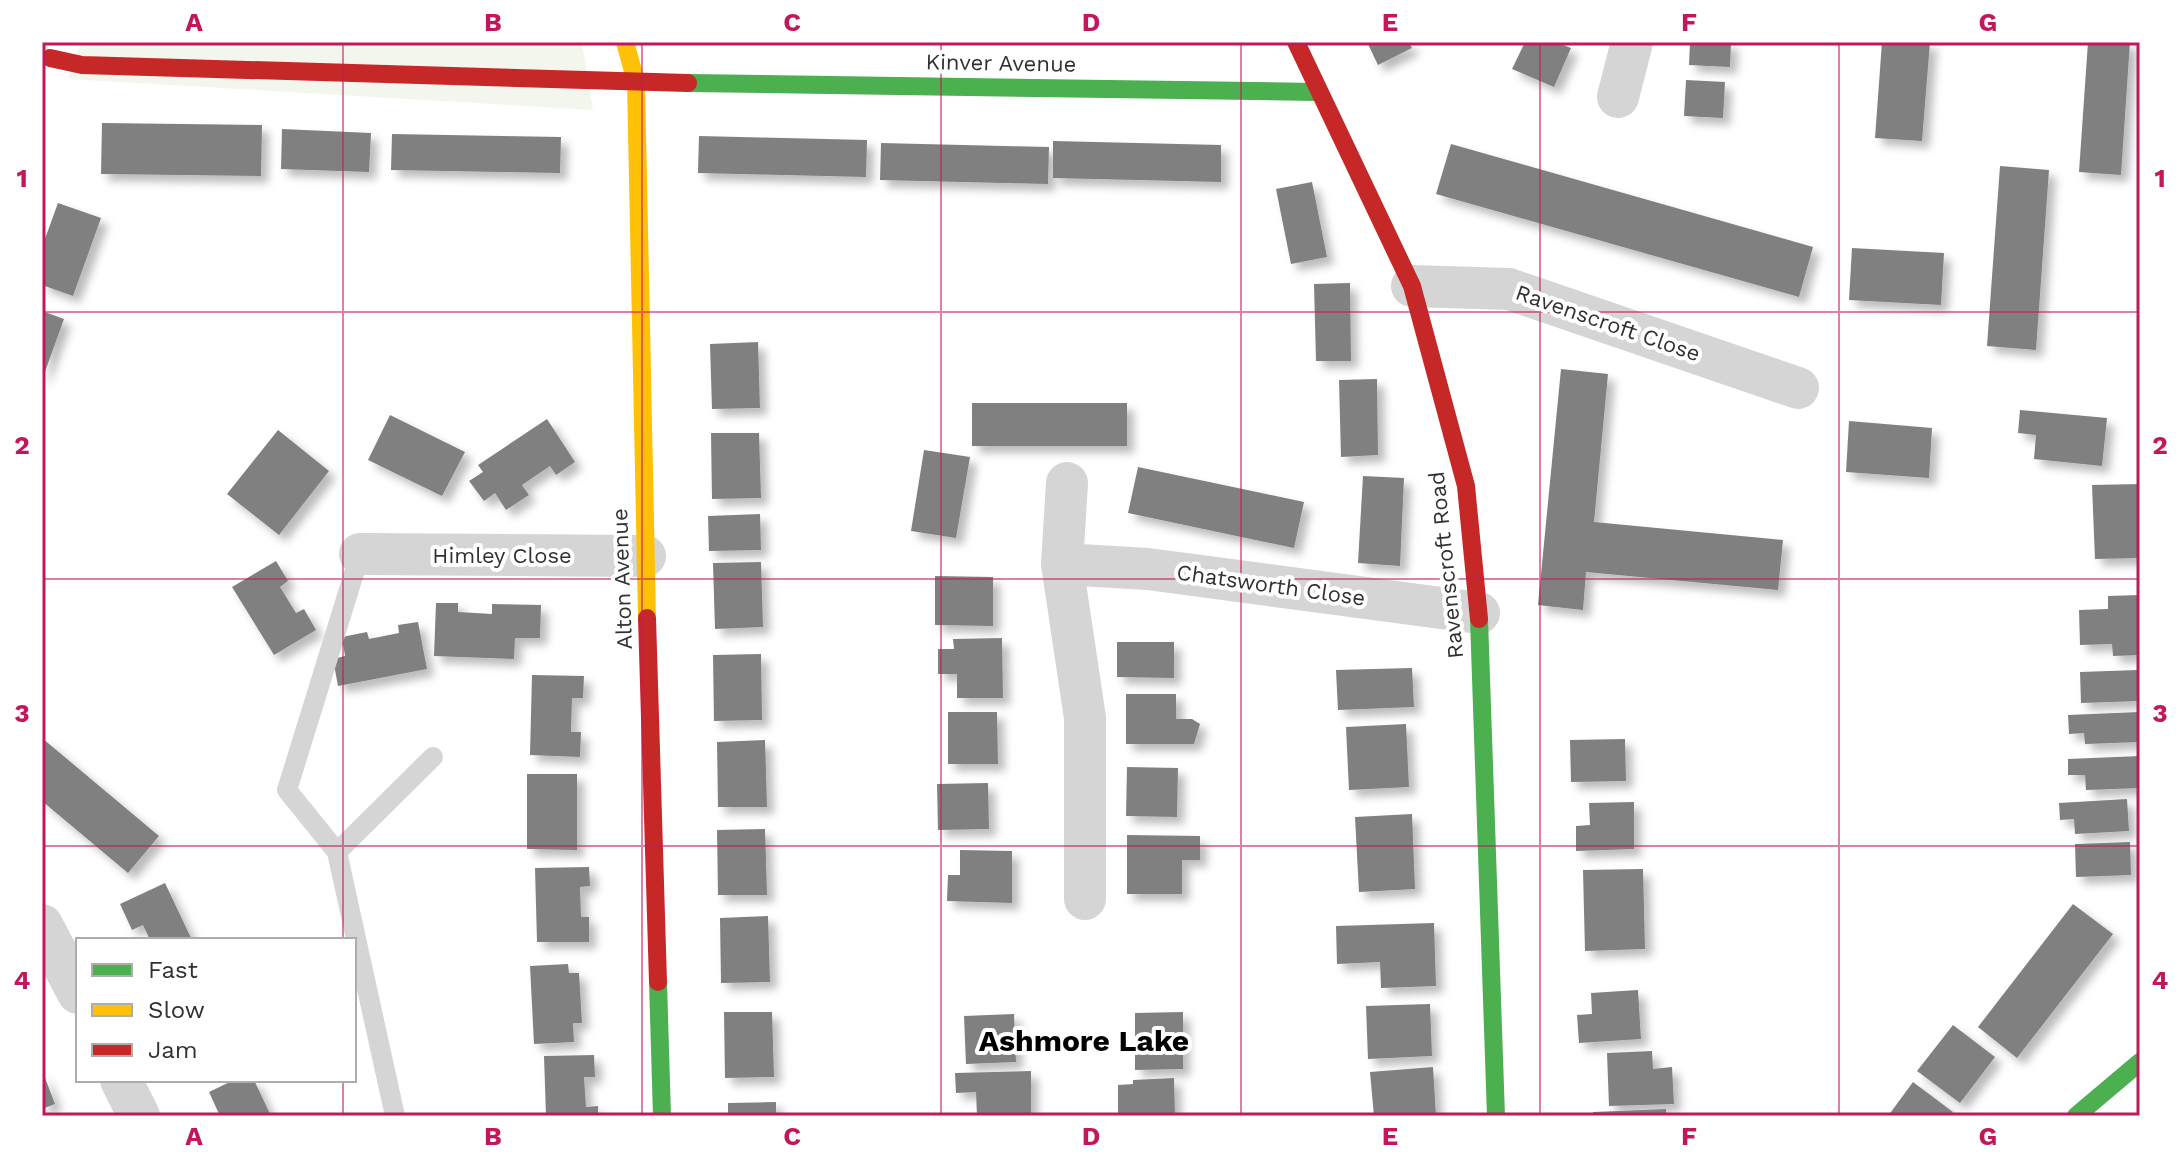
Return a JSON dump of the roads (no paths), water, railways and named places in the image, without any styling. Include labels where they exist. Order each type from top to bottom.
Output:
[{"type":"street","name":"Alton Avenue","points":[[625,42],[636,82],[645,556],[662,1116]]},
{"type":"street","name":"Ravenscroft Road","points":[[1296,42],[1317,92],[1412,286],[1466,486],[1479,613],[1496,1116]]},
{"type":"street","points":[[1618,97],[1632,42]]},
{"type":"street","name":"Kinver Avenue","points":[[49,61],[82,65],[636,82],[1317,92]]},
{"type":"street","name":"Ravenscroft Close","points":[[1412,286],[1509,289],[1798,388]]},
{"type":"street","points":[[1067,483],[1062,564],[1085,718],[1085,899]]},
{"type":"street","name":"Himley Close","points":[[360,554],[645,556]]},
{"type":"street","name":"Chatsworth Close","points":[[1062,564],[1148,569],[1479,613]]},
{"type":"street","points":[[42,925],[76,989]]},
{"type":"street","points":[[2076,1116],[2140,1062]]},
{"type":"street","points":[[122,1082],[139,1116]]},
{"type":"lane","points":[[356,938],[337,852],[287,790],[360,554]]},
{"type":"lane","points":[[337,852],[433,757]]},
{"type":"lane","points":[[356,938],[395,1116]]},
{"type":"district","name":"Ashmore Lake","points":[[1084,1040]]}]
